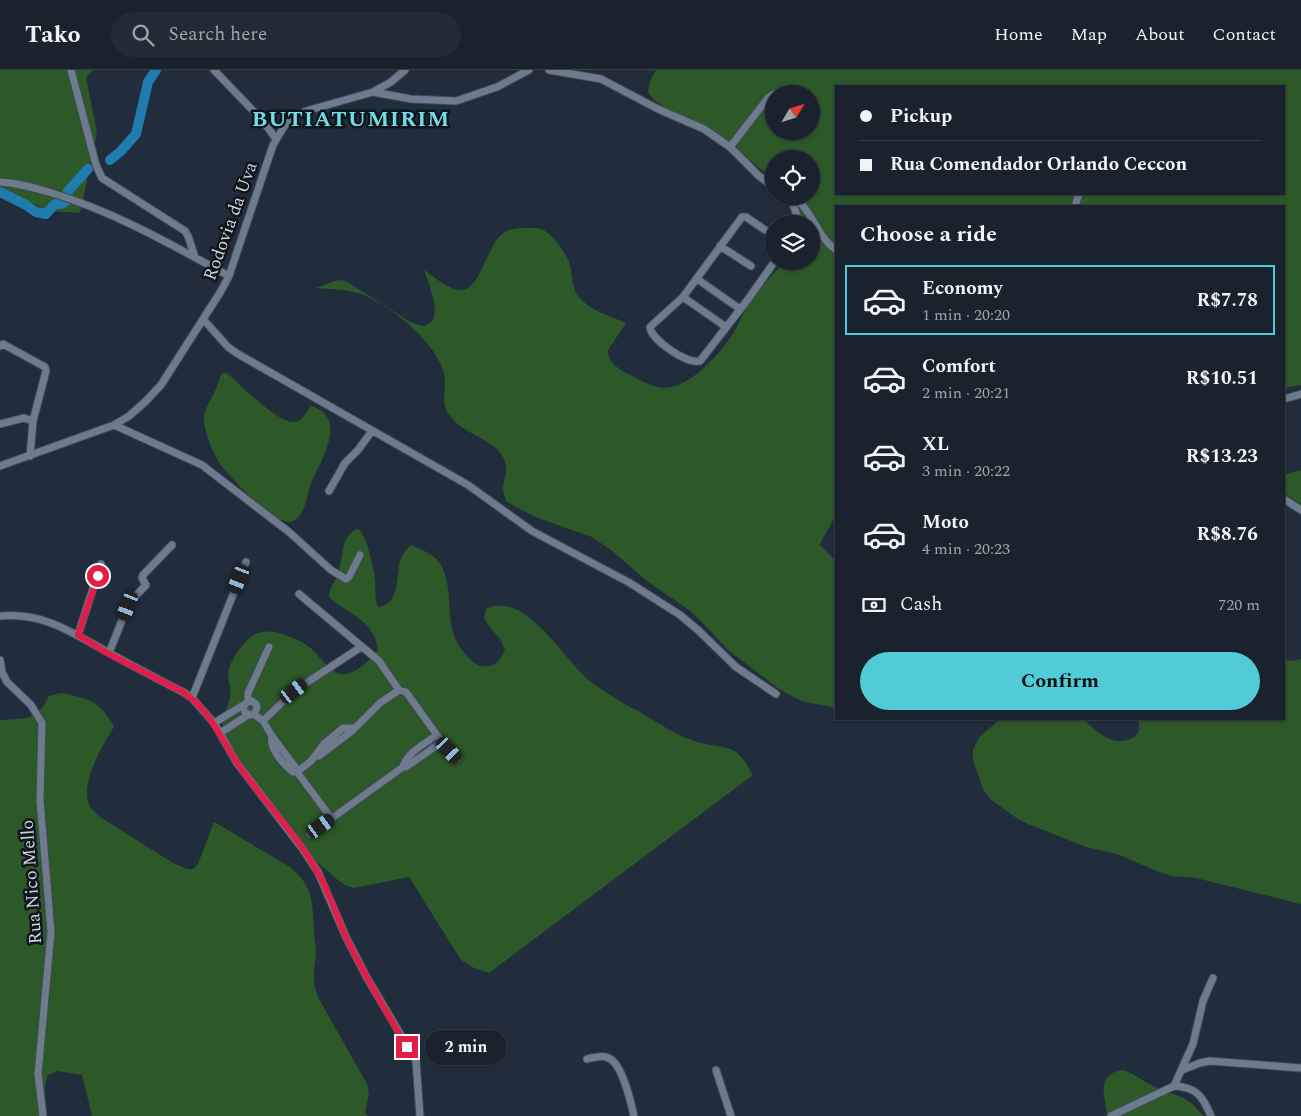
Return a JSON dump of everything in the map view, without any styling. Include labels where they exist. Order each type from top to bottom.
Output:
[{"type":"street","points":[[71,70],[98,172],[102,178],[185,231],[194,257]]},
{"type":"street","points":[[214,70],[263,121],[276,139]]},
{"type":"street","name":"Rodovia da Uva","points":[[0,466],[114,425],[129,416],[153,394],[169,373],[229,276],[276,139],[284,125],[296,116],[314,108],[372,92],[391,82],[405,70]]},
{"type":"street","points":[[372,92],[411,99],[456,101],[497,87],[529,70]]},
{"type":"street","points":[[549,70],[601,79],[650,105],[704,129],[730,147],[765,180]]},
{"type":"street","points":[[730,147],[765,102]]},
{"type":"street","points":[[0,182],[19,183],[72,198],[107,212],[229,276]]},
{"type":"street","points":[[765,230],[746,217],[742,218],[683,297],[650,327],[650,331],[673,352],[688,360],[700,361],[768,270]]},
{"type":"street","points":[[820,234],[835,249]]},
{"type":"street","points":[[720,246],[751,266]]},
{"type":"street","points":[[697,279],[740,309]]},
{"type":"street","points":[[683,297],[726,327]]},
{"type":"street","points":[[203,319],[228,347],[238,354],[468,485],[532,531],[607,570],[680,615],[736,667],[776,694]]},
{"type":"street","points":[[0,346],[3,344],[45,368],[46,371],[33,421],[30,456]]},
{"type":"street","points":[[1285,399],[1301,394]]},
{"type":"street","points":[[0,424],[24,418],[33,421]]},
{"type":"street","points":[[114,425],[202,465],[289,532],[343,579],[349,577],[360,555]]},
{"type":"street","points":[[329,491],[345,463],[358,450],[372,431]]},
{"type":"street","points":[[1285,499],[1301,510]]},
{"type":"street","points":[[109,654],[130,603],[146,585],[142,578],[143,575],[172,545]]},
{"type":"street","points":[[192,698],[246,562]]},
{"type":"street","points":[[78,635],[101,564]]},
{"type":"street","points":[[299,594],[379,661],[399,690],[406,692],[442,742],[457,759]]},
{"type":"street","points":[[0,616],[28,617],[55,623],[192,698],[214,723],[237,763],[318,872],[346,937],[366,976],[416,1061],[420,1116]]},
{"type":"street","points":[[269,647],[248,693],[244,710],[263,721],[272,736],[271,740],[280,758],[293,772],[297,772],[332,819]]},
{"type":"street","points":[[263,721],[294,691],[361,647]]},
{"type":"street","name":"Rua Nico Mello","points":[[0,660],[2,672],[7,682],[31,704],[42,723],[40,800],[51,932],[38,1074],[43,1116]]},
{"type":"street","points":[[297,772],[365,720],[380,703],[399,690]]},
{"type":"street","points":[[214,723],[246,703],[252,702],[256,704],[257,708],[251,714],[220,733]]},
{"type":"street","points":[[225,715],[233,725]]},
{"type":"street","points":[[404,767],[410,755],[437,735]]},
{"type":"street","points":[[310,834],[442,742]]},
{"type":"street","points":[[1174,1086],[1193,1044],[1203,1001],[1213,978]]},
{"type":"street","points":[[587,1059],[606,1057],[613,1060],[621,1075],[634,1116]]},
{"type":"street","points":[[1182,1070],[1200,1062],[1210,1061],[1301,1068]]},
{"type":"street","points":[[716,1070],[731,1116]]},
{"type":"street","points":[[1111,1116],[1174,1086],[1186,1087],[1198,1093],[1212,1116]]},
{"type":"green space","points":[[0,70],[93,70],[86,77],[97,133],[80,213],[49,211],[15,195],[0,193]]},
{"type":"green space","points":[[656,70],[1301,70],[1301,385],[1285,388],[1285,205],[835,205],[835,493],[833,496],[835,500],[835,515],[820,545],[835,560],[835,708],[801,701],[779,689],[728,650],[689,610],[647,581],[611,550],[592,537],[535,517],[507,502],[503,490],[506,467],[501,454],[489,443],[464,429],[451,417],[444,401],[445,380],[440,362],[422,337],[396,314],[370,298],[348,291],[316,288],[338,280],[346,281],[410,322],[423,326],[431,322],[435,311],[433,297],[424,270],[451,288],[461,290],[468,288],[475,282],[501,235],[509,230],[539,228],[551,235],[566,256],[570,265],[574,288],[578,296],[591,308],[626,323],[608,350],[612,363],[623,372],[657,387],[668,388],[690,378],[720,351],[734,332],[750,301],[777,270],[820,270],[820,215],[798,215],[792,205],[820,205],[820,150],[765,150],[765,173],[751,161],[719,145],[693,125],[653,99],[648,92],[650,81]]},
{"type":"green space","points":[[222,373],[227,373],[269,410],[287,421],[297,422],[311,406],[322,412],[328,420],[330,429],[329,440],[311,483],[302,512],[295,520],[290,522],[283,520],[262,507],[229,475],[210,445],[204,424],[204,415]]},
{"type":"green space","points":[[1301,470],[1301,504],[1285,494],[1285,475]]},
{"type":"green space","points":[[358,529],[364,538],[372,561],[378,607],[385,605],[394,596],[400,561],[411,545],[429,553],[442,567],[446,579],[454,636],[460,647],[475,664],[486,666],[495,664],[505,650],[500,639],[484,618],[486,609],[501,605],[516,609],[530,618],[544,631],[594,684],[683,737],[734,751],[743,759],[753,775],[489,973],[474,968],[461,960],[409,877],[354,888],[339,881],[301,848],[260,800],[248,782],[223,730],[223,716],[230,697],[229,668],[240,649],[256,634],[276,632],[297,640],[313,650],[332,670],[341,674],[357,670],[367,663],[378,650],[372,631],[329,597],[330,590],[339,571],[348,535]]},
{"type":"green space","points":[[1285,659],[1293,661],[1301,659],[1301,904],[1196,878],[1172,876],[1117,854],[1086,847],[1028,824],[990,799],[983,789],[973,760],[973,750],[979,738],[999,720],[1085,720],[1105,737],[1115,741],[1132,738],[1139,731],[1137,720],[1285,720]]},
{"type":"green space","points":[[61,693],[93,702],[104,711],[114,727],[104,743],[88,783],[88,802],[100,817],[173,863],[187,869],[193,869],[198,864],[214,822],[290,867],[304,881],[312,903],[316,953],[314,976],[316,992],[367,1084],[369,1093],[365,1113],[368,1116],[92,1116],[82,1075],[57,1071],[48,1075],[46,1080],[44,1096],[47,1116],[0,1116],[0,720],[30,717],[40,710],[49,696]]},
{"type":"green space","points":[[1123,1070],[1159,1089],[1185,1099],[1197,1108],[1203,1116],[1107,1116],[1104,1094],[1105,1081],[1114,1072]]},
{"type":"waterway","points":[[110,160],[136,134],[148,82],[156,70]]},
{"type":"waterway","points":[[0,192],[36,212],[46,214],[55,204],[61,204],[66,201],[68,191],[88,169]]},
{"type":"district","name":"BUTIATUMIRIM","points":[[351,118]]},
{"type":"route","points":[[98,576],[78,635],[109,654],[183,692],[192,698],[214,723],[237,763],[318,872],[346,937],[407,1047]]}]
